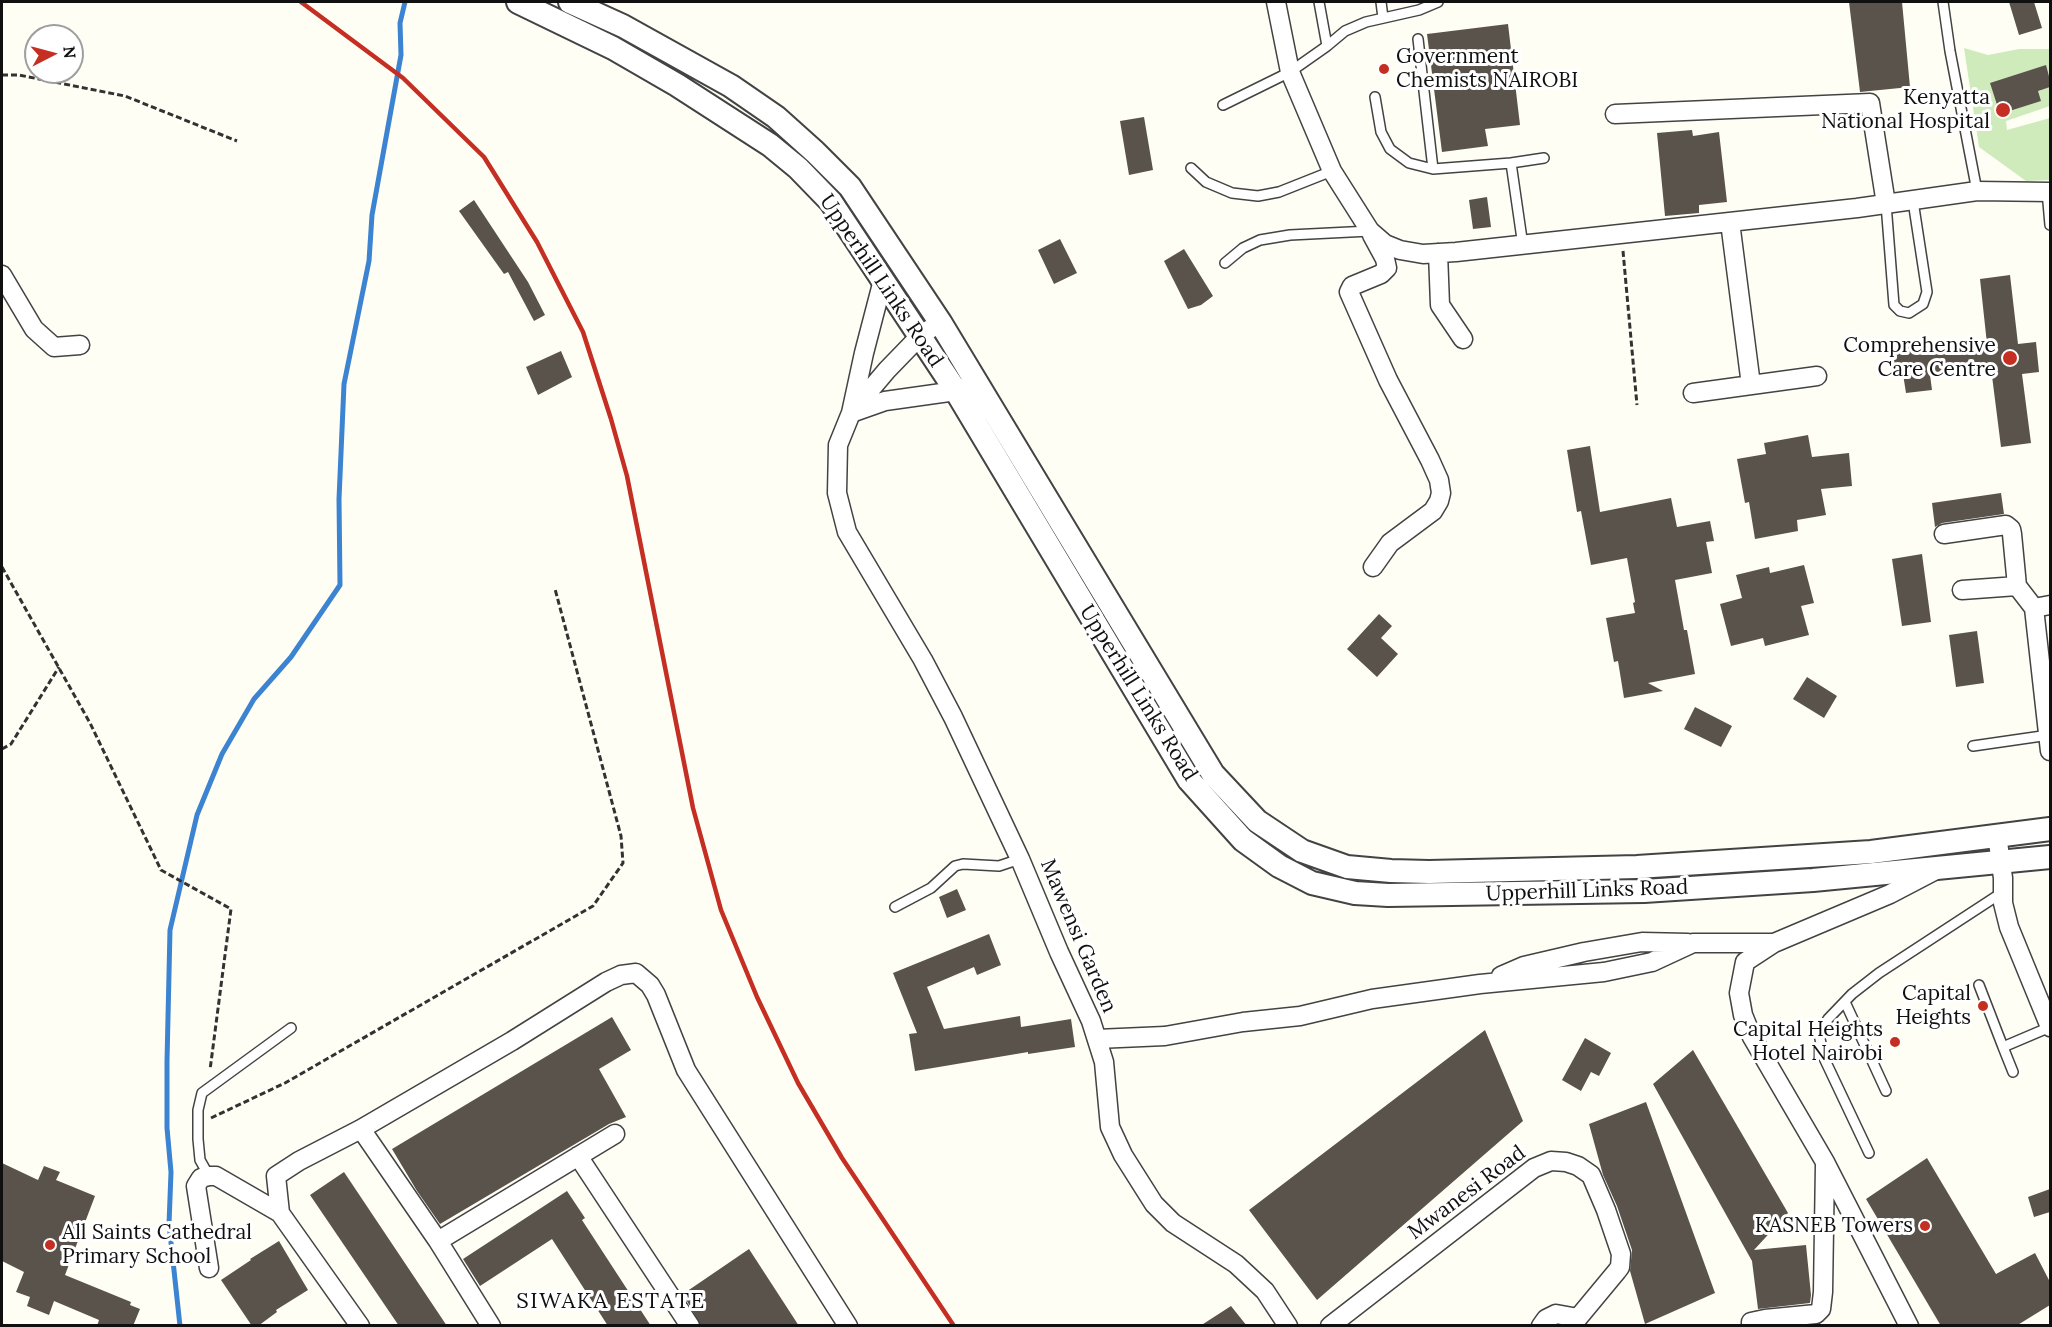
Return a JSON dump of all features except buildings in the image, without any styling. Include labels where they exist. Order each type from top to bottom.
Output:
[{"type":"street","name":"Upperhill Links Road","points":[[518,2],[613,48],[770,145],[798,168],[831,202],[919,337],[966,387],[1213,774],[1257,821],[1302,851],[1347,867],[1391,871],[1637,867],[1871,852],[2050,829]]},
{"type":"street","name":"Upperhill Links Road","points":[[570,2],[623,26],[721,81],[776,117],[850,187],[940,322],[966,387],[1189,780],[1244,840],[1279,866],[1312,883],[1355,893],[1388,896],[1644,891],[1813,880],[2050,857]]},
{"type":"street","points":[[1276,2],[1290,72],[1332,171],[1385,259],[1387,268],[1381,274],[1352,286],[1349,292],[1388,380],[1440,480],[1441,493],[1433,511],[1390,543],[1374,567]]},
{"type":"street","points":[[1615,114],[1870,103],[1886,204]]},
{"type":"street","points":[[1370,231],[1385,244],[1401,250],[1438,254],[1913,201],[1977,191],[2049,192]]},
{"type":"street","points":[[1730,222],[1751,385]]},
{"type":"street","points":[[1438,254],[1440,305],[1463,339]]},
{"type":"street","points":[[2,275],[34,329],[54,347],[80,345]]},
{"type":"street","points":[[851,413],[883,280]]},
{"type":"street","points":[[851,413],[886,370],[919,337],[940,322]]},
{"type":"street","points":[[1693,393],[1817,376]]},
{"type":"street","points":[[851,413],[885,401],[966,387]]},
{"type":"street","name":"Mawensi Garden","points":[[851,413],[838,445],[837,493],[846,532],[923,660],[953,717],[1020,859],[1091,1021],[1104,1062],[1110,1126],[1123,1155],[1154,1204],[1173,1223],[1236,1264],[1265,1291],[1288,1326]]},
{"type":"street","points":[[1944,534],[2006,525],[2011,529],[2017,586],[2042,607],[2050,743]]},
{"type":"street","points":[[1962,591],[2017,586]]},
{"type":"street","points":[[1997,835],[2003,903],[2009,927],[2050,1027]]},
{"type":"street","points":[[1909,1326],[1825,1162],[1752,1037],[1743,1015],[1739,993],[1745,962],[1774,943],[1890,894],[1939,868]]},
{"type":"street","points":[[1097,1039],[1165,1036],[1243,1022],[1300,1016],[1372,999],[1480,984],[1604,972],[1652,962],[1693,943],[1774,943]]},
{"type":"street","points":[[280,1213],[276,1176],[512,1041],[606,982],[621,975],[636,973],[650,985],[656,995],[686,1070],[848,1326]]},
{"type":"street","points":[[361,1129],[438,1242],[491,1326]]},
{"type":"street","points":[[438,1242],[615,1134]]},
{"type":"street","points":[[578,1156],[690,1326]]},
{"type":"street","name":"Mwanesi Road","points":[[1331,1325],[1534,1168],[1551,1161],[1578,1166],[1591,1175],[1621,1254],[1620,1267],[1578,1322]]},
{"type":"street","points":[[1751,1326],[1751,1322],[1765,1318],[1816,1314],[1821,1309],[1825,1162]]},
{"type":"street","points":[[209,1268],[196,1186],[201,1178],[216,1176],[280,1213],[360,1326]]},
{"type":"street","points":[[1540,1326],[1546,1318],[1556,1314],[1578,1322]]},
{"type":"lane","points":[[1319,2],[1327,46]]},
{"type":"lane","points":[[1381,2],[1383,18]]},
{"type":"lane","points":[[1223,105],[1290,72],[1344,32],[1366,22],[1419,10],[1438,2]]},
{"type":"lane","points":[[1943,2],[1977,191]]},
{"type":"lane","points":[[1418,39],[1433,169]]},
{"type":"lane","points":[[1375,97],[1381,132],[1390,149],[1408,163],[1433,169],[1544,158]]},
{"type":"lane","points":[[1511,163],[1523,246]]},
{"type":"lane","points":[[1191,168],[1206,182],[1215,186],[1232,193],[1258,196],[1279,192],[1332,171]]},
{"type":"lane","points":[[2049,192],[2050,225]]},
{"type":"lane","points":[[1886,204],[1894,305],[1900,311],[1909,312],[1923,304],[1927,296],[1913,201]]},
{"type":"lane","points":[[1225,263],[1243,248],[1260,240],[1290,235],[1370,231]]},
{"type":"lane","points":[[1973,746],[2050,743]]},
{"type":"lane","points":[[895,907],[930,888],[955,866],[963,864],[999,866],[1020,859]]},
{"type":"lane","points":[[1869,1153],[1824,1058],[1819,1034],[1828,1019],[1845,1002],[1880,973],[2003,892]]},
{"type":"lane","points":[[1979,985],[2013,1072]]},
{"type":"lane","points":[[1845,1002],[1886,1091]]},
{"type":"lane","points":[[2003,1047],[2050,1027]]},
{"type":"lane","points":[[209,1176],[200,1160],[198,1139],[198,1110],[202,1093],[291,1028]]},
{"type":"path","points":[[2,75],[19,75],[125,96],[237,141]]},
{"type":"path","points":[[1622,234],[1637,405]]},
{"type":"path","points":[[2,567],[90,723],[161,870],[231,909],[207,1089]]},
{"type":"path","points":[[203,1121],[285,1083],[593,906],[623,863],[621,836],[555,589]]},
{"type":"path","points":[[2,749],[10,744],[58,667]]},
{"type":"green space","points":[[1964,48],[1988,55],[2019,49],[2050,49],[2050,106],[2006,121],[2007,130],[2050,118],[2050,180],[2026,181],[1979,147]]},
{"type":"waterway","points":[[180,1326],[169,1224],[171,1172],[167,1128],[167,1061],[170,930],[197,815],[222,754],[254,699],[291,657],[340,585],[339,499],[344,384],[369,261],[372,215],[401,55],[400,23],[405,2]]},
{"type":"railway","points":[[301,2],[403,78],[484,157],[537,242],[583,332],[627,476],[693,808],[721,910],[757,997],[798,1083],[842,1158],[954,1326]]},
{"type":"place","name":"Government Chemists NAIROBI","points":[[1384,69]]},
{"type":"place","name":"Kenyatta National Hospital","points":[[2003,110]]},
{"type":"place","name":"Comprehensive Care Centre","points":[[2010,358]]},
{"type":"place","name":"Capital Heights","points":[[1983,1006]]},
{"type":"place","name":"Capital Heights Hotel Nairobi","points":[[1895,1042]]},
{"type":"place","name":"KASNEB Towers","points":[[1925,1226]]},
{"type":"place","name":"All Saints Cathedral Primary School","points":[[50,1245]]},
{"type":"district","name":"SIWAKA ESTATE","points":[[611,1302]]}]
